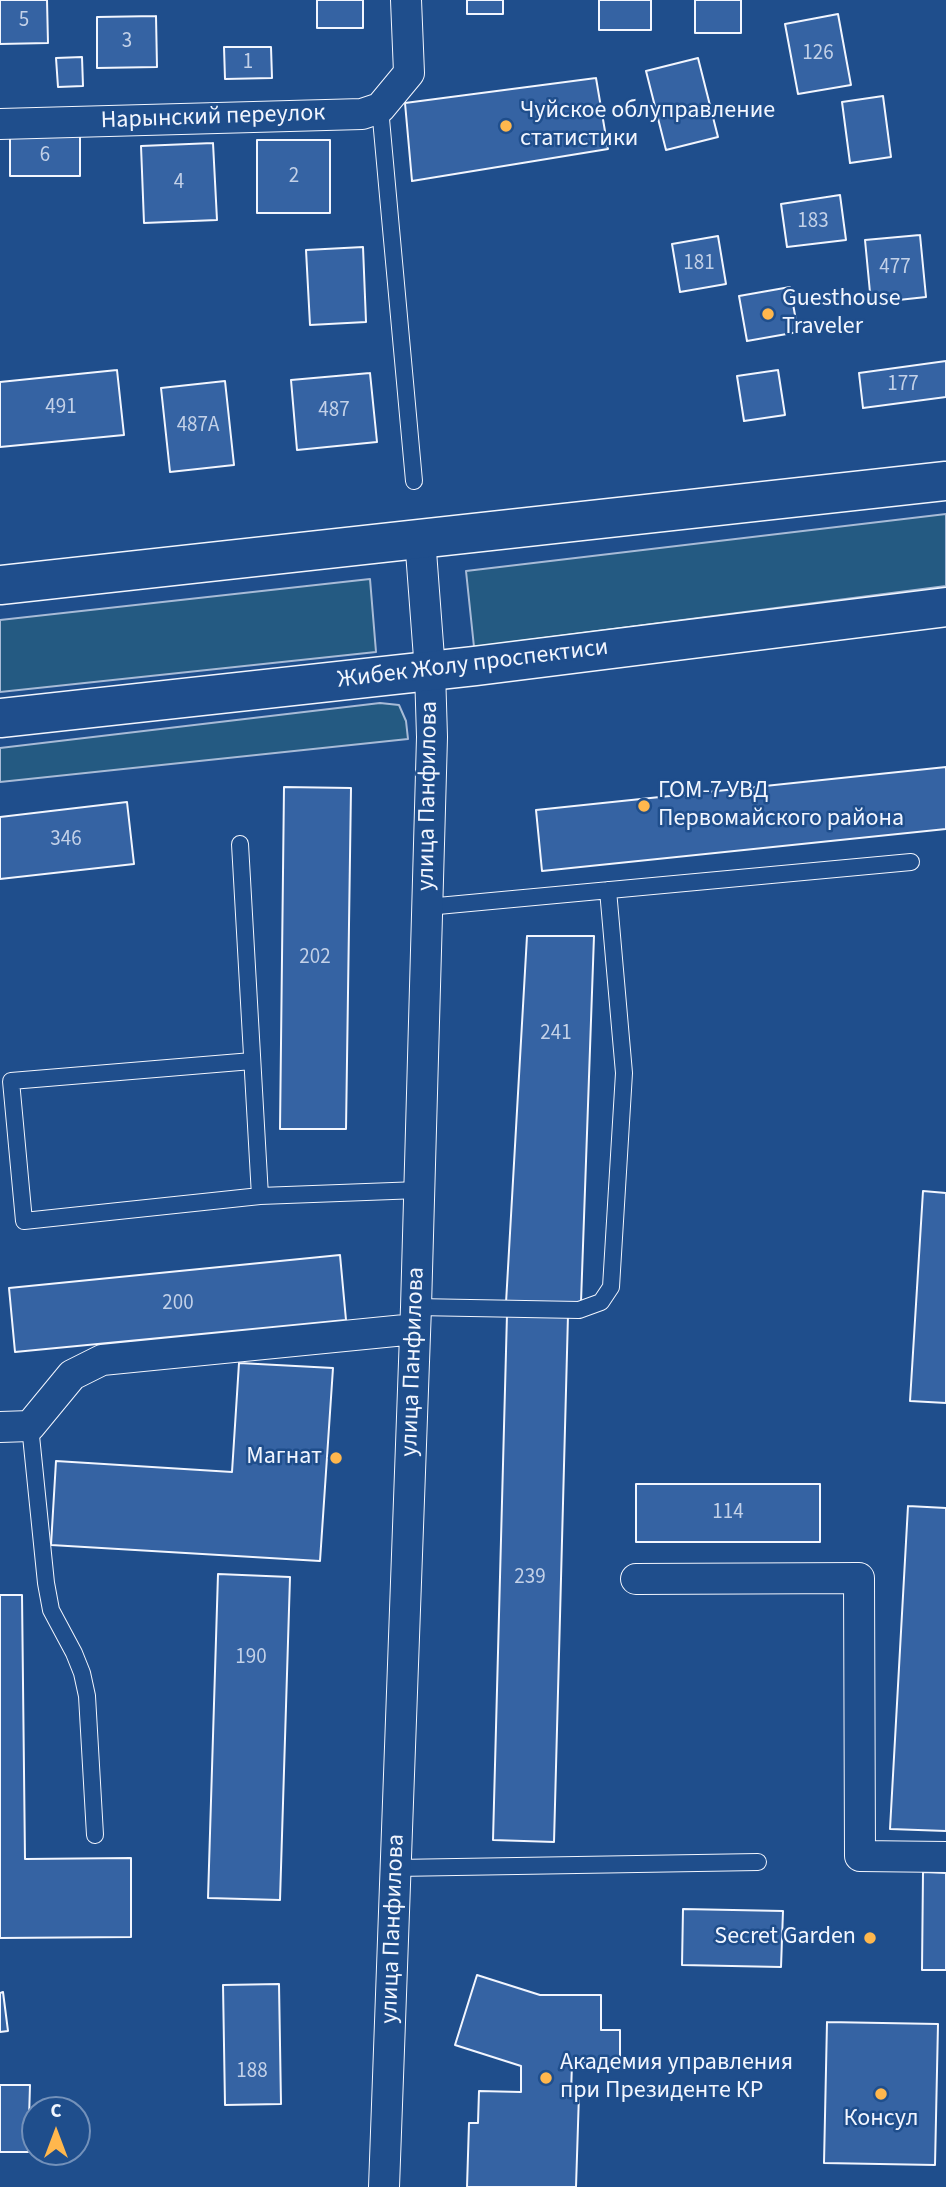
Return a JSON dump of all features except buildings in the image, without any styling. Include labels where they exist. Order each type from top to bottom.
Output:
[{"type":"main road","points":[[0,585],[946,481]]},
{"type":"main road","name":"Жибек Жолу проспектиси","points":[[0,718],[430,671],[946,607]]},
{"type":"street","points":[[380,108],[409,73],[406,0]]},
{"type":"street","name":"Нарынский переулок","points":[[0,124],[362,114],[380,108]]},
{"type":"street","name":"улица Панфилова","points":[[384,2187],[415,1318],[432,737],[420,538]]},
{"type":"street","points":[[0,1427],[30,1426],[72,1375],[102,1360],[415,1318]]},
{"type":"street","points":[[636,1579],[859,1578],[860,1856],[946,1857]]},
{"type":"lane","points":[[380,108],[414,481]]},
{"type":"lane","points":[[240,844],[260,1196]]},
{"type":"lane","points":[[427,907],[911,862]]},
{"type":"lane","points":[[415,1318],[579,1310],[601,1302],[611,1287],[624,1073],[608,890]]},
{"type":"lane","points":[[252,1060],[11,1081],[24,1221],[260,1196],[419,1190]]},
{"type":"lane","points":[[30,1426],[51,1610],[74,1653],[87,1696],[94,1835]]},
{"type":"lane","points":[[396,1868],[758,1862]]},
{"type":"shaded area","points":[[946,514],[946,586],[474,647],[466,571]]},
{"type":"shaded area","points":[[370,579],[376,652],[0,692],[0,620]]},
{"type":"shaded area","points":[[380,703],[399,705],[406,721],[408,739],[0,782],[0,748]]},
{"type":"place","name":"Чуйское облуправление статистики","points":[[506,126]]},
{"type":"place","name":"Guesthouse Traveler","points":[[768,314]]},
{"type":"place","name":"ГОМ-7 УВД Первомайского района","points":[[644,806]]},
{"type":"place","name":"Магнат","points":[[336,1458]]},
{"type":"place","name":"Secret Garden","points":[[870,1938]]},
{"type":"place","name":"Академия управления при Президенте КР","points":[[546,2078]]},
{"type":"place","name":"Консул","points":[[881,2094]]}]
